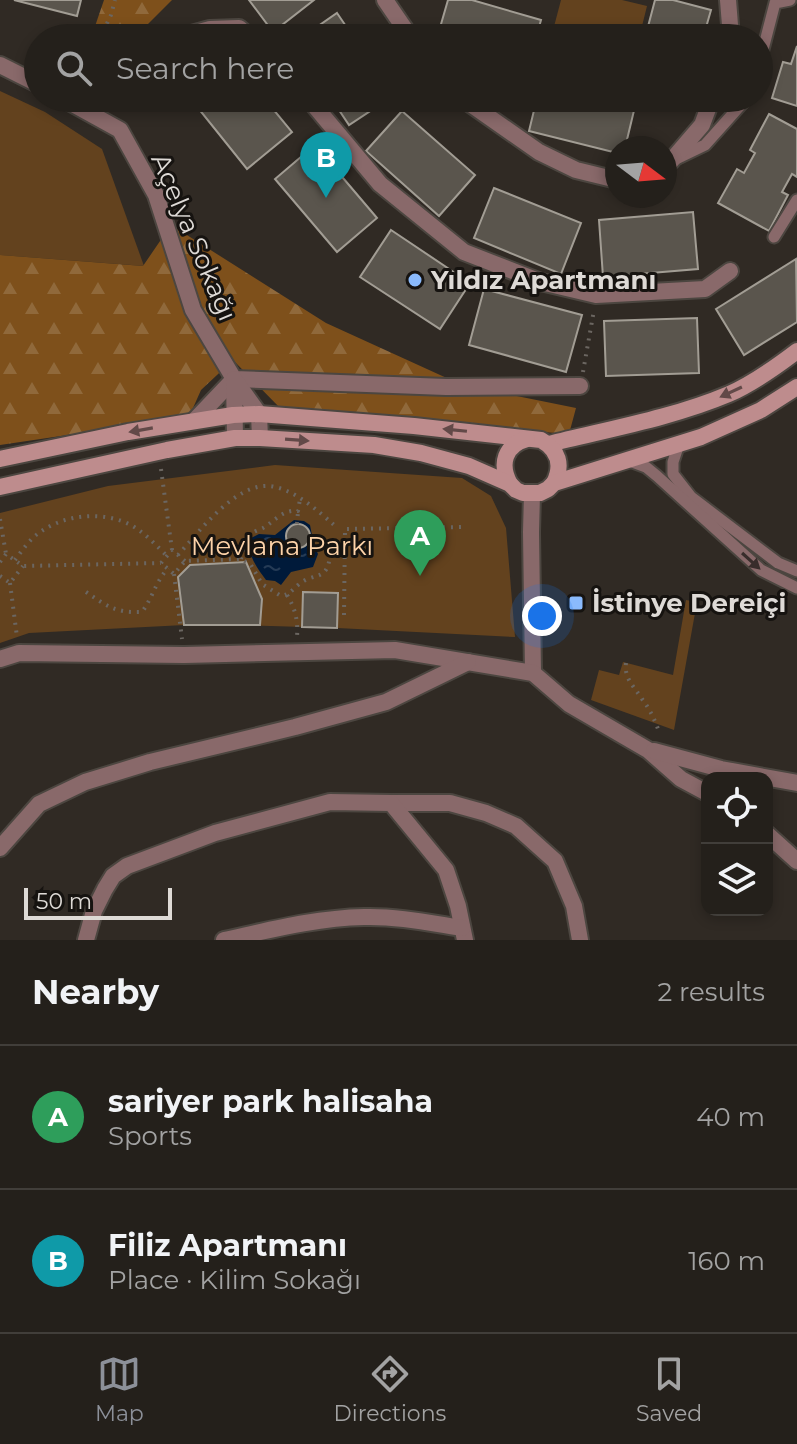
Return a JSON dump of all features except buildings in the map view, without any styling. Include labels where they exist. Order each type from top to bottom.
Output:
[{"type":"main road","points":[[797,351],[774,369],[730,394],[669,415],[541,441],[524,439],[515,443],[505,458],[505,476],[516,490],[532,494],[548,489],[554,483],[701,437],[761,410],[797,387]]},
{"type":"main road","points":[[0,459],[128,432],[233,415],[259,414],[414,426],[541,441],[555,450],[559,467],[554,483]]},
{"type":"main road","points":[[0,487],[235,438],[374,445],[469,466],[510,484]]},
{"type":"street","points":[[385,0],[401,24]]},
{"type":"street","points":[[728,0],[730,24]]},
{"type":"street","points":[[0,65],[24,77]]},
{"type":"street","name":"Açelya Sokağı","points":[[90,112],[120,130],[156,195],[193,310],[259,414]]},
{"type":"street","points":[[320,112],[380,184],[464,252],[541,282],[596,295],[705,289],[730,271]]},
{"type":"street","points":[[482,112],[539,152],[576,170],[605,177]]},
{"type":"street","points":[[677,153],[702,125],[707,112]]},
{"type":"street","points":[[234,379],[235,438]]},
{"type":"street","points":[[194,421],[234,379],[446,387],[580,386]]},
{"type":"street","points":[[259,414],[260,438]]},
{"type":"street","points":[[532,494],[533,673]]},
{"type":"street","points":[[0,659],[19,653],[184,655],[395,650],[533,673],[569,704],[648,750],[681,779],[701,790]]},
{"type":"street","points":[[0,848],[39,804],[85,782],[150,762],[386,702],[468,662]]},
{"type":"street","points":[[648,750],[721,769],[797,783]]},
{"type":"street","points":[[86,940],[94,911],[105,889],[113,876],[127,866],[215,833],[330,802],[450,803],[486,813],[516,826],[555,861],[574,906],[580,940]]},
{"type":"street","points":[[224,940],[305,922],[366,916],[426,922],[464,934],[446,870],[391,803]]},
{"type":"street","points":[[773,839],[797,861]]},
{"type":"lane","points":[[770,24],[775,3],[790,0]]},
{"type":"lane","points":[[677,159],[705,145],[734,112]]},
{"type":"lane","points":[[774,237],[797,200]]},
{"type":"lane","points":[[679,444],[673,474],[691,497],[778,563],[797,571]]},
{"type":"lane","points":[[626,459],[646,467],[657,476],[761,570],[797,588]]},
{"type":"path","points":[[107,24],[115,0]]},
{"type":"path","points":[[580,386],[596,295]]},
{"type":"path","points":[[159,452],[172,550],[185,561],[241,559],[251,565],[262,584],[281,596],[293,591],[299,583],[323,575],[329,566],[330,554],[344,555]]},
{"type":"path","points":[[178,555],[229,502],[250,490],[269,486],[300,499],[334,525]]},
{"type":"path","points":[[297,524],[300,499]]},
{"type":"path","points":[[241,559],[251,534],[290,510],[298,511]]},
{"type":"path","points":[[15,560],[33,538],[50,526],[73,518],[93,516],[112,518],[129,525],[147,536],[167,556]]},
{"type":"path","points":[[0,519],[6,554],[23,566],[161,563],[168,568],[174,574],[184,655]]},
{"type":"path","points":[[344,615],[345,529],[461,527]]},
{"type":"path","points":[[161,563],[172,550]]},
{"type":"path","points":[[0,562],[6,554]]},
{"type":"path","points":[[174,574],[185,561]]},
{"type":"path","points":[[19,653],[10,583],[23,566]]},
{"type":"path","points":[[86,592],[114,610],[142,612],[157,581],[168,568]]},
{"type":"path","points":[[1,578],[10,583]]},
{"type":"path","points":[[287,595],[298,620],[297,651]]},
{"type":"path","points":[[626,663],[629,682],[642,697],[658,729],[648,750]]},
{"type":"green space","points":[[104,0],[172,0],[148,24],[96,24]]},
{"type":"green space","points":[[561,0],[622,0],[647,6],[642,24],[555,24]]},
{"type":"green space","points":[[0,91],[24,102],[24,112],[45,112],[102,149],[144,266],[0,255]]},
{"type":"green space","points":[[171,225],[326,323],[462,385],[576,408],[569,434],[284,412],[233,360],[201,390],[189,417],[0,445],[0,255],[143,266]]},
{"type":"green space","name":"Mevlana Parkı","points":[[275,465],[462,478],[491,496],[506,528],[515,637],[204,624],[29,633],[0,643],[0,513],[108,486]]},
{"type":"green space","points":[[686,600],[697,602],[674,730],[591,700],[599,670],[619,675],[623,662],[673,675]]},
{"type":"water","points":[[294,520],[310,525],[318,554],[313,567],[291,572],[281,585],[266,580],[259,570],[250,549],[251,538],[259,534],[275,535]]},
{"type":"place","name":"Filiz Apartmanı","points":[[326,198]]},
{"type":"place","name":"Yıldız Apartmanı","points":[[415,280]]},
{"type":"place","name":"sariyer park halisaha","points":[[420,576]]},
{"type":"place","name":"İstinye Dereiçi","points":[[576,603]]}]
